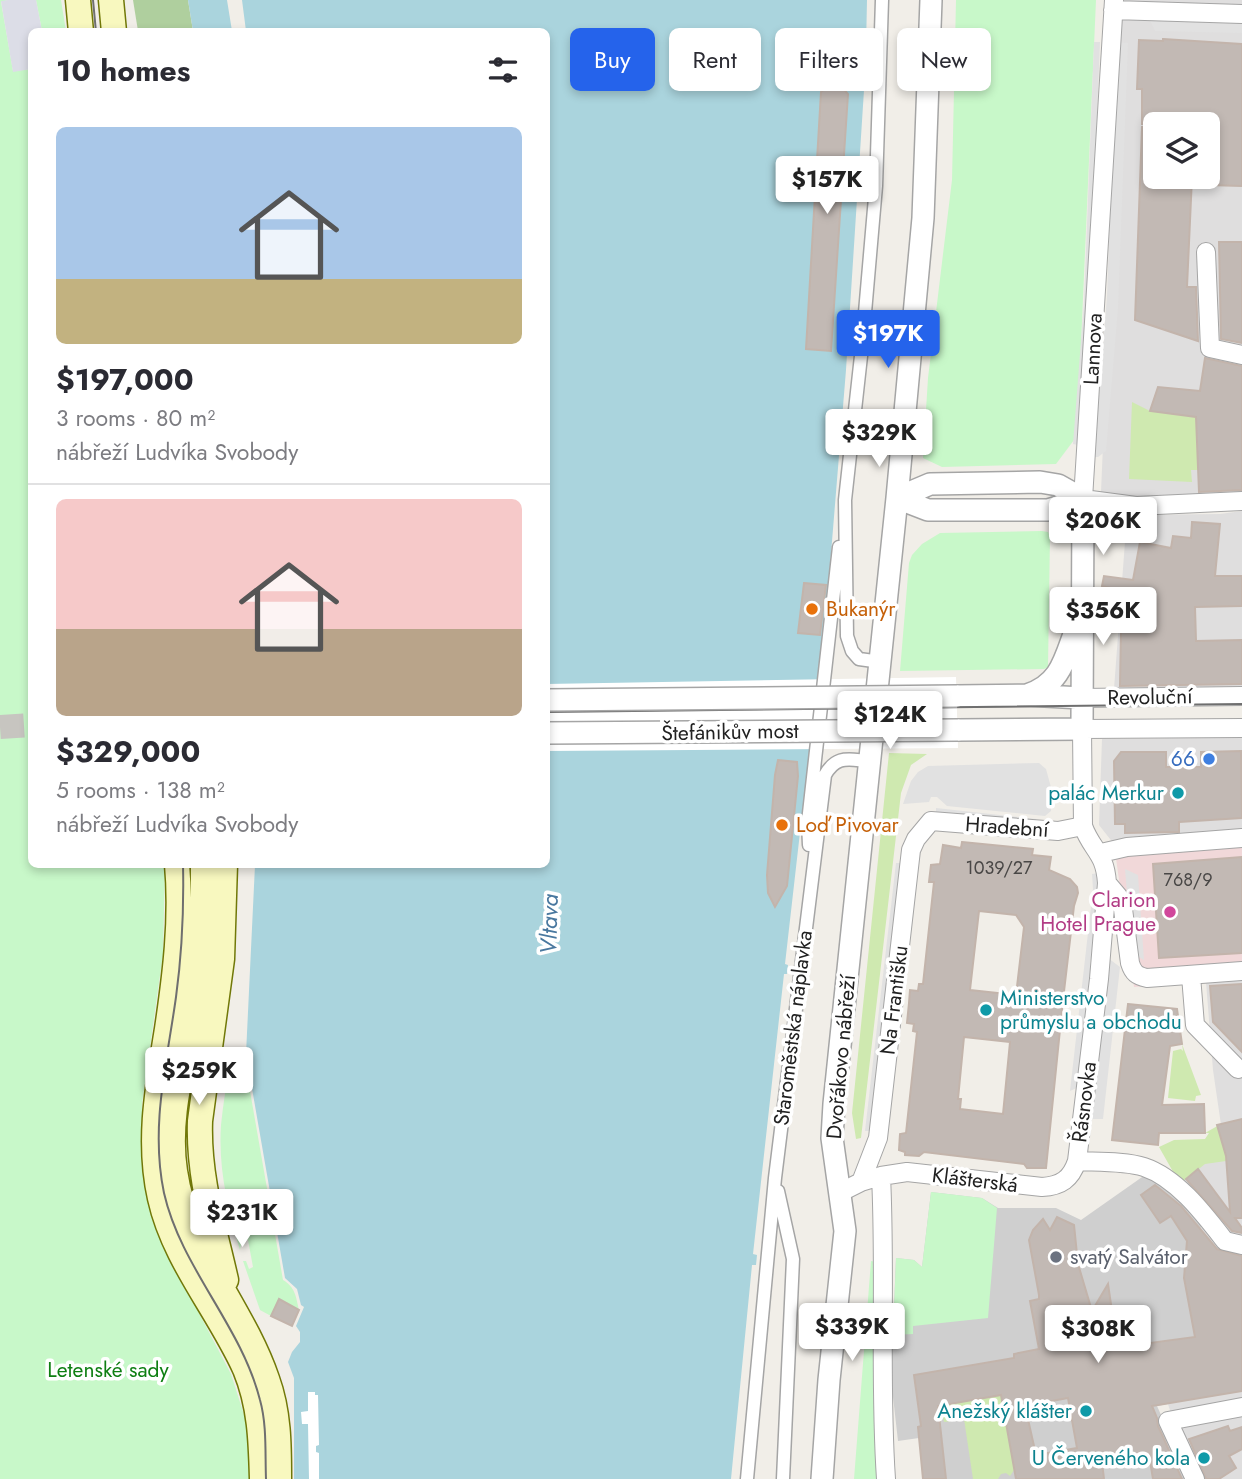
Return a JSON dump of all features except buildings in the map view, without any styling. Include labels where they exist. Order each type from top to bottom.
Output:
[{"type":"main road","points":[[78,0],[81,28]]},
{"type":"main road","points":[[177,868],[178,917],[173,985],[154,1119],[156,1177],[160,1199],[177,1245],[236,1351],[251,1386],[260,1424],[261,1479]]},
{"type":"main road","points":[[203,868],[200,956],[172,1127],[172,1142],[178,1190],[192,1233],[253,1346],[272,1395],[278,1430],[279,1479]]},
{"type":"main road","points":[[225,868],[222,959],[199,1146],[202,1177],[232,1305]]},
{"type":"street","points":[[881,0],[876,186],[845,500],[847,636],[859,659],[881,662]]},
{"type":"street","name":"Dvořákovo nábřeží","points":[[822,1479],[845,1231],[832,1138],[834,1104],[881,662],[923,218],[931,0]]},
{"type":"street","points":[[1113,5],[1242,15]]},
{"type":"street","name":"Lannova","points":[[1081,698],[1083,499],[1113,5]]},
{"type":"street","points":[[1206,252],[1210,348],[1242,355]]},
{"type":"street","points":[[897,498],[928,510],[1048,510],[1083,499],[1136,506],[1242,501]]},
{"type":"street","name":"Staroměstská náplavka","points":[[811,877],[808,822],[845,500]]},
{"type":"street","points":[[1027,695],[1046,687],[1058,674],[1082,614]]},
{"type":"street","name":"Štefánikův most","points":[[550,700],[1027,695],[1081,698]]},
{"type":"street","name":"Revoluční","points":[[1242,696],[1081,698],[1082,729],[1242,728]]},
{"type":"street","points":[[1082,729],[1083,826]]},
{"type":"street","name":"Štefánikův most","points":[[550,733],[1082,729]]},
{"type":"street","name":"Staroměstská náplavka","points":[[747,1479],[775,1178],[825,775],[838,760],[870,761]]},
{"type":"street","name":"Hradební","points":[[931,821],[1058,831],[1083,826]]},
{"type":"street","name":"Na Františku","points":[[861,1182],[878,1138],[911,850],[916,839],[931,821]]},
{"type":"street","name":"Řásnovka","points":[[1083,826],[1088,840],[1101,853],[1107,869],[1108,883],[1077,1161],[1143,1167],[1167,1179],[1210,1221],[1225,1241],[1242,1245]]},
{"type":"street","points":[[1101,853],[1126,846],[1242,838]]},
{"type":"street","points":[[1108,883],[1118,896],[1123,909],[1132,971],[1138,976],[1191,976],[1242,971]]},
{"type":"street","points":[[1191,976],[1195,1025],[1238,1069]]},
{"type":"street","points":[[835,1158],[861,1182]]},
{"type":"street","name":"Klášterská","points":[[841,1192],[861,1182],[907,1172],[1051,1187],[1069,1178],[1077,1161]]},
{"type":"street","points":[[881,1176],[882,1420],[886,1479]]},
{"type":"street","name":"Staroměstská náplavka","points":[[775,1178],[793,1259],[783,1479]]},
{"type":"street","points":[[1195,1479],[1168,1421],[1242,1407]]},
{"type":"shaded area","points":[[36,0],[41,28],[28,28],[28,70],[13,72],[1,1]]},
{"type":"shaded area","points":[[1122,0],[1242,0],[1242,495],[1138,500],[1101,492]]},
{"type":"shaded area","points":[[1149,18],[1242,21],[1242,33],[1155,31]]},
{"type":"shaded area","points":[[1094,42],[1100,42],[1091,266],[1078,445],[1073,444],[1084,302]]},
{"type":"shaded area","points":[[1116,42],[1128,43],[1118,308],[1106,451],[1094,457],[1107,296]]},
{"type":"shaded area","points":[[1242,511],[1242,687],[1114,689],[1127,515],[1220,514]]},
{"type":"shaded area","name":"palác Merkur","points":[[1242,737],[1242,831],[1114,844],[1099,825],[1102,739]]},
{"type":"shaded area","points":[[1039,763],[1046,769],[1052,791],[1051,811],[1045,816],[947,806],[937,797],[931,797],[929,802],[903,804],[911,781],[918,772],[928,766]]},
{"type":"shaded area","points":[[936,808],[1036,819],[1036,825],[936,813]]},
{"type":"shaded area","points":[[1242,831],[1242,980],[1134,987],[1114,844]]},
{"type":"shaded area","points":[[896,863],[902,863],[871,1131],[865,1131]]},
{"type":"shaded area","points":[[1125,869],[1138,875],[1144,960],[1132,953]]},
{"type":"shaded area","points":[[1099,873],[1100,886],[1090,965],[1094,971],[1081,1086],[1070,1091],[1093,889],[1092,874]]},
{"type":"shaded area","points":[[1108,958],[1120,967],[1103,1119],[1090,1119]]},
{"type":"shaded area","points":[[1242,980],[1242,1479],[1200,1479],[1178,1436],[1168,1404],[1161,1355],[1150,1343],[1195,1336],[1184,1287],[1185,1269],[1188,1238],[1205,1225],[1180,1184],[1205,1163],[1226,1159],[1213,1070],[1206,982]]},
{"type":"shaded area","points":[[1145,1175],[1160,1181],[1208,1222],[1188,1238],[1184,1280],[1195,1337],[1150,1343],[1161,1354],[1168,1404],[1157,1406],[1190,1479],[923,1479],[919,1438],[898,1441],[891,1379],[896,1258],[914,1260],[922,1267],[931,1192],[982,1198],[998,1208],[1056,1208],[1081,1220]]},
{"type":"green space","name":"Letenské sady","points":[[0,0],[8,0],[1,2],[13,71],[28,69],[28,868],[165,868],[163,954],[142,1104],[145,1183],[159,1237],[231,1374],[247,1424],[251,1479],[0,1479]]},
{"type":"green space","points":[[36,0],[61,0],[66,28],[41,28]]},
{"type":"green space","points":[[133,0],[188,0],[193,28],[138,28]]},
{"type":"green space","points":[[956,0],[1096,0],[1077,436],[1056,464],[942,467],[923,458],[928,378],[952,180],[954,91],[991,91],[991,28],[955,28]]},
{"type":"green space","points":[[1132,402],[1150,411],[1197,417],[1198,470],[1191,470],[1192,482],[1129,479]]},
{"type":"green space","points":[[1048,532],[1050,537],[1048,667],[900,671],[909,563],[922,544],[940,533]]},
{"type":"green space","points":[[889,753],[927,754],[911,765],[901,793],[861,1138],[856,1139],[852,1113]]},
{"type":"green space","points":[[1182,1044],[1201,1095],[1196,1096],[1195,1101],[1168,1098],[1173,1051],[1183,1051]]},
{"type":"green space","points":[[243,1051],[283,1280],[293,1289],[299,1310],[279,1300],[271,1316],[260,1310],[243,1261],[246,1261],[249,1269],[253,1267],[248,1240],[242,1239],[240,1250],[223,1173],[220,1141],[230,1060],[234,1053]]},
{"type":"green space","points":[[1221,1124],[1226,1161],[1205,1164],[1180,1184],[1159,1147],[1174,1140],[1205,1139],[1209,1133],[1205,1133]]},
{"type":"green space","points":[[931,1192],[982,1198],[997,1208],[988,1318],[913,1326],[913,1334],[893,1335],[896,1258],[914,1260],[922,1267]]},
{"type":"green space","points":[[871,1261],[876,1262],[873,1386],[879,1479],[854,1479]]},
{"type":"green space","points":[[1001,1395],[1014,1470],[1010,1476],[1001,1474],[998,1479],[973,1479],[964,1419],[944,1422],[941,1406]]},
{"type":"water","points":[[188,0],[227,0],[232,28],[193,28]]},
{"type":"water","name":"Vltava","points":[[242,0],[867,0],[866,28],[775,28],[775,91],[864,91],[829,578],[785,964],[788,965],[787,974],[784,974],[753,1254],[757,1255],[756,1265],[752,1265],[731,1479],[294,1479],[294,1378],[288,1362],[300,1342],[300,1332],[296,1326],[304,1307],[297,1289],[285,1278],[246,1054],[255,868],[550,868],[550,28],[246,28]]},
{"type":"pier","points":[[956,677],[958,748],[550,751],[550,684]]},
{"type":"pier","points":[[308,1392],[318,1395],[319,1445],[316,1446],[316,1452],[319,1453],[319,1479],[309,1479],[308,1424],[302,1424],[301,1412],[308,1411]]},
{"type":"tunnel","points":[[0,727],[28,725]]},
{"type":"tram line","points":[[93,0],[96,28]]},
{"type":"tram line","points":[[550,712],[1242,704]]},
{"type":"tram line","points":[[183,868],[180,964],[159,1119],[160,1168],[172,1220],[251,1373],[264,1419],[266,1479]]},
{"type":"place","name":"Bukanýr","points":[[812,609]]},
{"type":"place","name":"66","points":[[1209,759]]},
{"type":"place","name":"palác Merkur","points":[[1178,793]]},
{"type":"place","name":"Loď Pivovar","points":[[782,825]]},
{"type":"place","name":"Clarion Hotel Prague","points":[[1170,912]]},
{"type":"place","name":"Ministerstvo průmyslu a obchodu","points":[[986,1010]]},
{"type":"place","name":"svatý Salvátor","points":[[1056,1257]]},
{"type":"place","name":"Anežský klášter","points":[[1086,1411]]},
{"type":"place","name":"U Červeného kola","points":[[1204,1458]]}]
